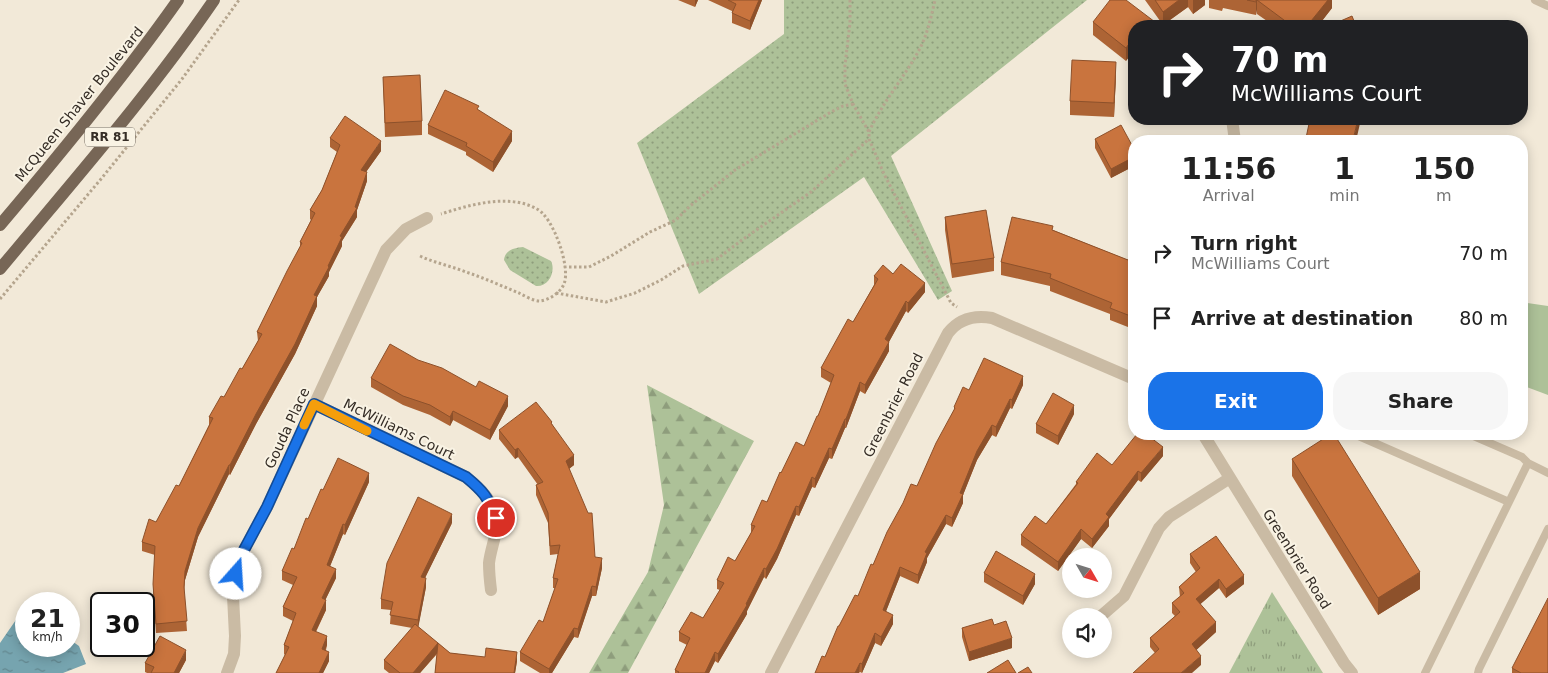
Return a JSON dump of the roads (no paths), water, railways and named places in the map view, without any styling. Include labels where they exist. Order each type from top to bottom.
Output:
[{"type":"main road","name":"McQueen Shaver Boulevard","points":[[0,225],[41,177],[178,0]]},
{"type":"main road","name":"RR 81","points":[[0,269],[160,75],[214,0]]},
{"type":"street","name":"Gouda Place","points":[[227,673],[234,654],[233,596],[237,563],[267,507],[386,250],[406,229],[427,218]]},
{"type":"street","name":"Greenbrier Road","points":[[771,673],[948,332],[954,325],[981,316],[992,318],[1128,376]]},
{"type":"street","name":"McWilliams Court","points":[[314,404],[466,477],[482,490],[491,504],[496,518],[495,534],[489,562],[490,590]]},
{"type":"street","name":"Greenbrier Road","points":[[1208,440],[1344,663],[1352,673]]},
{"type":"street","points":[[1110,608],[1124,596],[1159,528],[1169,517],[1230,478]]},
{"type":"lane","points":[[1535,0],[1548,6]]},
{"type":"lane","points":[[1368,440],[1509,502]]},
{"type":"lane","points":[[1483,440],[1522,457],[1528,464],[1548,473]]},
{"type":"lane","points":[[1425,673],[1528,464]]},
{"type":"lane","points":[[1478,673],[1548,529]]},
{"type":"water","points":[[15,621],[15,657],[80,657],[80,649],[86,664],[63,673],[0,673],[0,643]]}]
